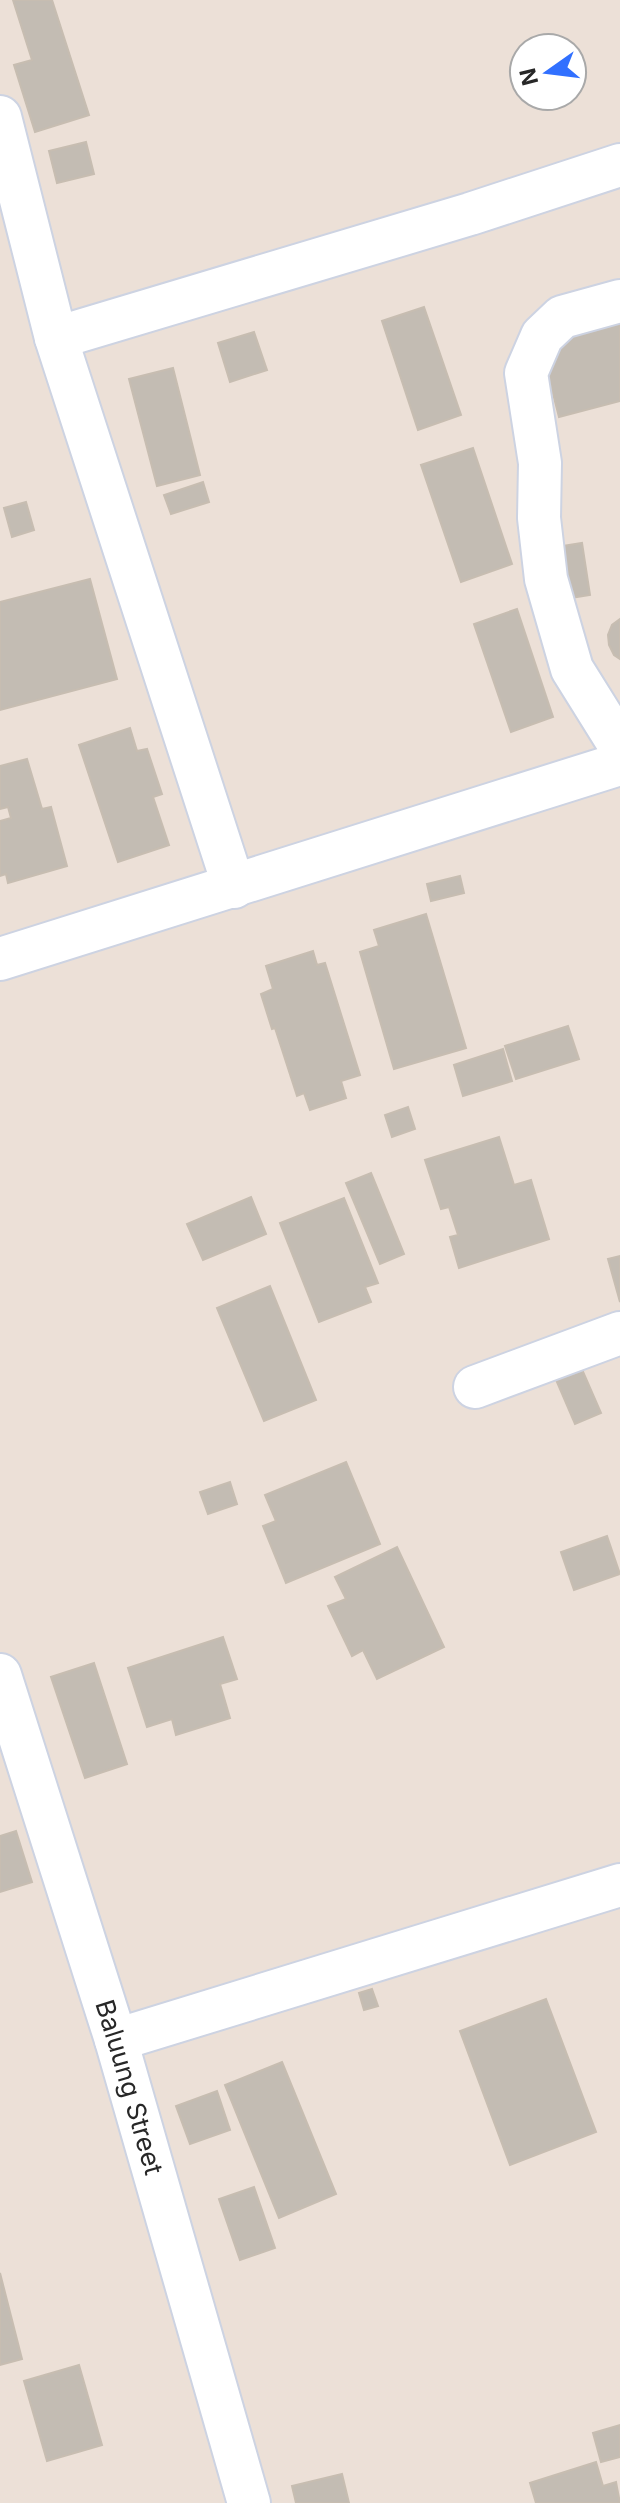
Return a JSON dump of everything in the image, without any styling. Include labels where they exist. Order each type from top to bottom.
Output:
[{"type":"street","points":[[0,117],[56,338],[234,887]]},
{"type":"street","points":[[56,338],[470,214],[620,165]]},
{"type":"street","points":[[620,301],[562,317],[542,336],[526,373],[540,463],[539,518],[546,579],[572,669],[620,746]]},
{"type":"street","points":[[0,959],[620,764]]},
{"type":"street","points":[[475,1387],[620,1333]]},
{"type":"street","name":"Baluung Street","points":[[0,1675],[116,2040],[249,2503]]},
{"type":"street","points":[[116,2040],[620,1885]]},
{"type":"building","points":[[13,0],[52,0],[89,115],[35,132],[14,65],[32,60]]},
{"type":"building","points":[[86,142],[94,174],[57,183],[49,151]]},
{"type":"building","points":[[424,307],[461,415],[418,430],[382,321]]},
{"type":"building","points":[[620,322],[620,401],[559,417],[540,343]]},
{"type":"building","points":[[254,332],[267,370],[230,382],[218,343]]},
{"type":"building","points":[[173,368],[200,475],[157,486],[129,379]]},
{"type":"building","points":[[473,448],[512,564],[461,582],[421,465]]},
{"type":"building","points":[[203,482],[209,502],[171,514],[164,495]]},
{"type":"building","points":[[26,502],[34,530],[12,537],[4,508]]},
{"type":"building","points":[[582,543],[590,595],[564,599],[556,547]]},
{"type":"building","points":[[90,579],[117,679],[0,710],[0,602]]},
{"type":"building","points":[[517,609],[553,717],[511,732],[474,624]]},
{"type":"building","points":[[620,619],[620,659],[609,645],[608,635],[612,625]]},
{"type":"building","points":[[130,728],[137,751],[147,749],[162,794],[153,797],[169,845],[118,862],[79,745]]},
{"type":"building","points":[[27,759],[42,809],[51,807],[67,866],[8,883],[6,874],[0,876],[0,821],[11,818],[8,807],[0,809],[0,766]]},
{"type":"building","points":[[460,876],[464,893],[431,901],[427,884]]},
{"type":"building","points":[[426,914],[466,1048],[394,1069],[360,952],[379,946],[374,930]]},
{"type":"building","points":[[313,951],[317,965],[325,963],[360,1075],[341,1081],[346,1098],[310,1110],[304,1093],[297,1096],[261,994],[273,989],[266,966]]},
{"type":"building","points":[[568,1026],[579,1059],[516,1079],[505,1046]]},
{"type":"building","points":[[503,1049],[512,1081],[463,1096],[454,1065]]},
{"type":"building","points":[[408,1107],[415,1129],[392,1137],[385,1115]]},
{"type":"building","points":[[499,1137],[514,1185],[531,1180],[549,1239],[459,1268],[450,1237],[458,1235],[449,1207],[441,1209],[425,1160]]},
{"type":"building","points":[[371,1173],[404,1254],[380,1264],[346,1183]]},
{"type":"building","points":[[251,1197],[266,1234],[203,1260],[187,1224]]},
{"type":"building","points":[[344,1198],[378,1283],[365,1287],[371,1302],[319,1322],[280,1223]]},
{"type":"building","points":[[620,1256],[620,1302],[608,1259]]},
{"type":"building","points":[[270,1286],[316,1400],[264,1421],[217,1308]]},
{"type":"building","points":[[577,1358],[601,1413],[575,1424],[551,1368]]},
{"type":"building","points":[[346,1462],[380,1544],[286,1583],[263,1526],[276,1521],[265,1495]]},
{"type":"building","points":[[230,1482],[237,1504],[208,1514],[200,1492]]},
{"type":"building","points":[[607,1536],[620,1574],[574,1590],[561,1552]]},
{"type":"building","points":[[397,1547],[444,1647],[377,1679],[363,1650],[352,1656],[328,1606],[346,1599],[335,1577]]},
{"type":"building","points":[[223,1637],[237,1679],[220,1684],[230,1718],[176,1735],[172,1719],[147,1727],[128,1668]]},
{"type":"building","points":[[94,1663],[127,1764],[85,1778],[51,1677]]},
{"type":"building","points":[[16,1831],[32,1882],[0,1892],[0,1836]]},
{"type":"building","points":[[372,1989],[378,2006],[364,2010],[359,1993]]},
{"type":"building","points":[[546,1999],[596,2132],[510,2165],[460,2031]]},
{"type":"building","points":[[282,2062],[336,2194],[279,2218],[225,2085]]},
{"type":"building","points":[[217,2091],[230,2130],[190,2144],[176,2106]]},
{"type":"building","points":[[254,2187],[275,2248],[240,2260],[219,2199]]},
{"type":"building","points":[[0,2273],[22,2359],[0,2365]]},
{"type":"building","points":[[79,2365],[102,2445],[47,2461],[24,2381]]},
{"type":"building","points":[[620,2425],[620,2457],[601,2462],[593,2433]]},
{"type":"building","points":[[596,2462],[603,2486],[616,2482],[620,2503],[536,2503],[530,2483]]},
{"type":"building","points":[[342,2474],[349,2503],[296,2503],[292,2486]]}]
